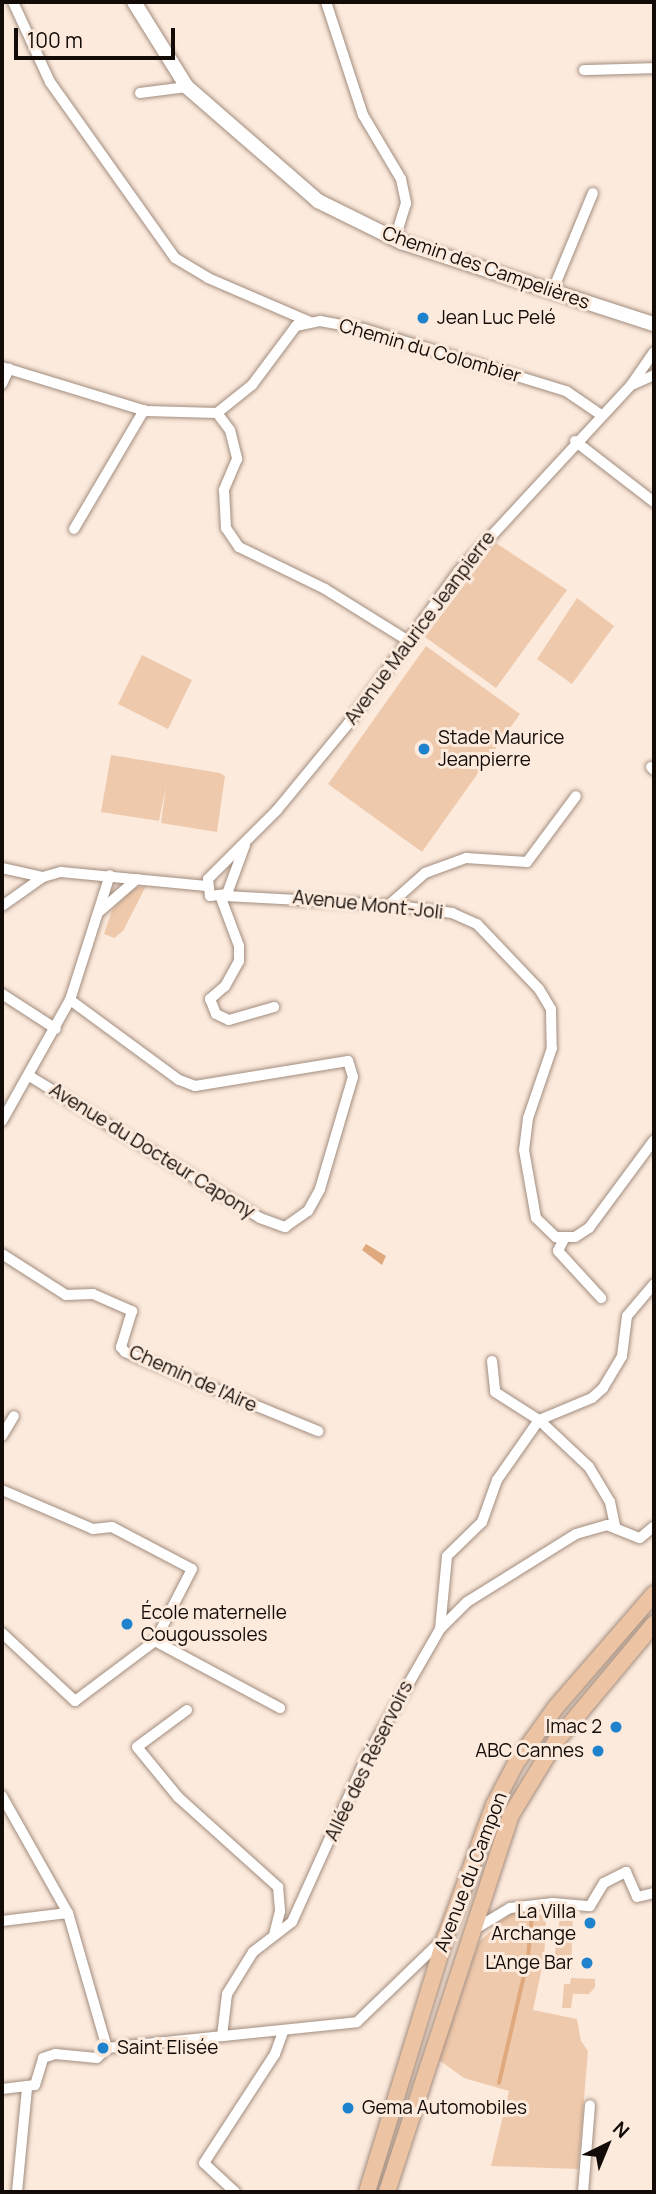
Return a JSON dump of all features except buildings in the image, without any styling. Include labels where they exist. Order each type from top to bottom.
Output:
[{"type":"main road","name":"Chemin des Campelières","points":[[134,2],[187,87],[318,201],[395,240],[654,324]]},
{"type":"main road","name":"Chemin des Campelières","points":[[638,319],[654,331]]},
{"type":"main road","name":"Avenue du Campon","points":[[367,2192],[446,1936],[494,1805],[516,1763],[556,1707],[654,1594]]},
{"type":"main road","name":"Avenue du Campon","points":[[387,2192],[470,1932],[520,1797],[556,1741],[654,1624]]},
{"type":"street","name":"Chemin du Colombier","points":[[13,2],[50,82],[175,258],[208,278],[308,321],[364,329],[566,391],[601,415]]},
{"type":"street","points":[[326,2],[363,115],[401,179],[406,203],[395,240]]},
{"type":"street","points":[[584,70],[654,68]]},
{"type":"street","points":[[139,93],[187,87]]},
{"type":"street","points":[[552,292],[593,193]]},
{"type":"street","points":[[2,384],[6,368],[144,410],[180,415],[218,413],[252,385],[296,326],[308,321]]},
{"type":"street","name":"Avenue Maurice Jeanpierre","points":[[215,874],[245,845],[364,704],[407,640],[493,530],[631,385],[654,352]]},
{"type":"street","points":[[631,385],[654,375]]},
{"type":"street","points":[[74,529],[144,410]]},
{"type":"street","points":[[218,413],[230,430],[237,459],[224,490],[226,528],[239,547],[325,589],[407,640]]},
{"type":"street","points":[[575,441],[654,502]]},
{"type":"street","points":[[389,905],[425,873],[466,858],[527,862],[576,796]]},
{"type":"street","name":"Avenue Maurice Jeanpierre","points":[[230,884],[245,845]]},
{"type":"street","points":[[2,868],[43,877]]},
{"type":"street","points":[[2,906],[43,877],[61,872],[206,886]]},
{"type":"street","points":[[206,886],[215,874],[226,877],[230,884],[223,897],[239,946],[239,961],[225,986],[210,999],[216,1014],[229,1020],[274,1007]]},
{"type":"street","points":[[2,1121],[30,1077],[70,1000],[110,875]]},
{"type":"street","points":[[98,913],[137,879]]},
{"type":"street","name":"Avenue Mont-Joli","points":[[230,884],[258,895]]},
{"type":"street","points":[[206,886],[210,896],[223,897]]},
{"type":"street","name":"Avenue Mont-Joli","points":[[223,897],[258,895],[389,905],[470,919],[547,1000],[554,1027],[552,1048],[528,1118],[524,1150],[536,1218],[547,1231],[564,1239]]},
{"type":"street","points":[[2,994],[56,1029]]},
{"type":"street","name":"Avenue du Docteur Capony","points":[[30,1077],[260,1218],[285,1227],[308,1211],[320,1189],[353,1077],[348,1061],[195,1086],[179,1080],[70,1000]]},
{"type":"street","points":[[2,1098],[12,1105]]},
{"type":"street","points":[[601,1298],[558,1251],[564,1239],[589,1228],[641,1164],[654,1140]]},
{"type":"street","name":"Chemin de l'Aire","points":[[2,1254],[66,1295],[93,1294],[132,1311],[121,1347],[125,1352],[318,1431]]},
{"type":"street","points":[[440,1629],[439,1609],[448,1581],[447,1556],[482,1522],[496,1480],[539,1420],[592,1398],[603,1388],[622,1356],[627,1315],[654,1284]]},
{"type":"street","points":[[492,1361],[495,1392],[539,1420],[589,1467],[610,1502],[615,1526]]},
{"type":"street","points":[[2,1436],[14,1416]]},
{"type":"street","points":[[2,1490],[93,1529],[112,1527],[192,1569],[155,1641],[75,1701],[2,1633]]},
{"type":"street","name":"Allée des Réservoirs","points":[[222,2036],[227,1994],[253,1952],[292,1922],[367,1756],[440,1629],[467,1602],[576,1534],[600,1525],[615,1526],[640,1538],[653,1527]]},
{"type":"street","points":[[155,1641],[280,1708]]},
{"type":"street","points":[[187,1710],[137,1747],[178,1797],[278,1887],[280,1911],[274,1935]]},
{"type":"street","points":[[2,1796],[68,1913],[107,2048]]},
{"type":"street","points":[[470,1932],[510,1908],[554,1903],[590,1906],[604,1883],[622,1872],[630,1874],[636,1897],[654,1893]]},
{"type":"street","points":[[2,1921],[68,1913]]},
{"type":"street","points":[[2,2089],[35,2085],[43,2058],[55,2054],[97,2058],[107,2048],[283,2032],[357,2022],[446,1936]]},
{"type":"street","points":[[412,1970],[425,1965],[434,1973]]},
{"type":"street","points":[[235,2192],[204,2163],[275,2054],[283,2032]]},
{"type":"street","points":[[17,2192],[27,2088]]},
{"type":"street","points":[[583,2192],[590,2105]]},
{"type":"shaded area","points":[[496,543],[567,590],[496,688],[425,637]]},
{"type":"shaded area","points":[[577,598],[614,626],[572,684],[537,659]]},
{"type":"shaded area","name":"Stade Maurice Jeanpierre","points":[[426,646],[520,714],[422,852],[328,784]]},
{"type":"shaded area","points":[[142,655],[192,680],[168,729],[118,704]]},
{"type":"shaded area","points":[[111,755],[225,776],[217,832],[161,823],[166,786],[159,821],[101,812]]},
{"type":"shaded area","points":[[146,886],[123,931],[114,938],[104,934],[112,910],[134,888]]},
{"type":"shaded area","points":[[366,1244],[386,1256],[382,1265],[362,1250]]},
{"type":"shaded area","points":[[547,1908],[544,1958],[533,2010],[577,2019],[581,2041],[588,2051],[578,2169],[491,2166],[509,2091],[464,2078],[439,2060],[479,1942],[510,1913]]},
{"type":"shaded area","points":[[561,1909],[573,1909],[571,1971],[559,1969],[554,1960]]},
{"type":"shaded area","points":[[571,1978],[595,1979],[595,1987],[589,1994],[573,1994],[571,2008],[562,2008],[564,1984],[570,1984]]},
{"type":"waterway","points":[[499,2083],[528,1958],[532,1914]]},
{"type":"place","name":"Jean Luc Pelé","points":[[423,318]]},
{"type":"place","name":"Stade Maurice Jeanpierre","points":[[424,749]]},
{"type":"place","name":"École maternelle Cougoussoles","points":[[127,1624]]},
{"type":"place","name":"Imac 2","points":[[616,1727]]},
{"type":"place","name":"ABC Cannes","points":[[598,1751]]},
{"type":"place","name":"La Villa Archange","points":[[590,1923]]},
{"type":"place","name":"L'Ange Bar","points":[[587,1963]]},
{"type":"place","name":"Saint Elisée","points":[[103,2048]]},
{"type":"place","name":"Gema Automobiles","points":[[348,2108]]}]
